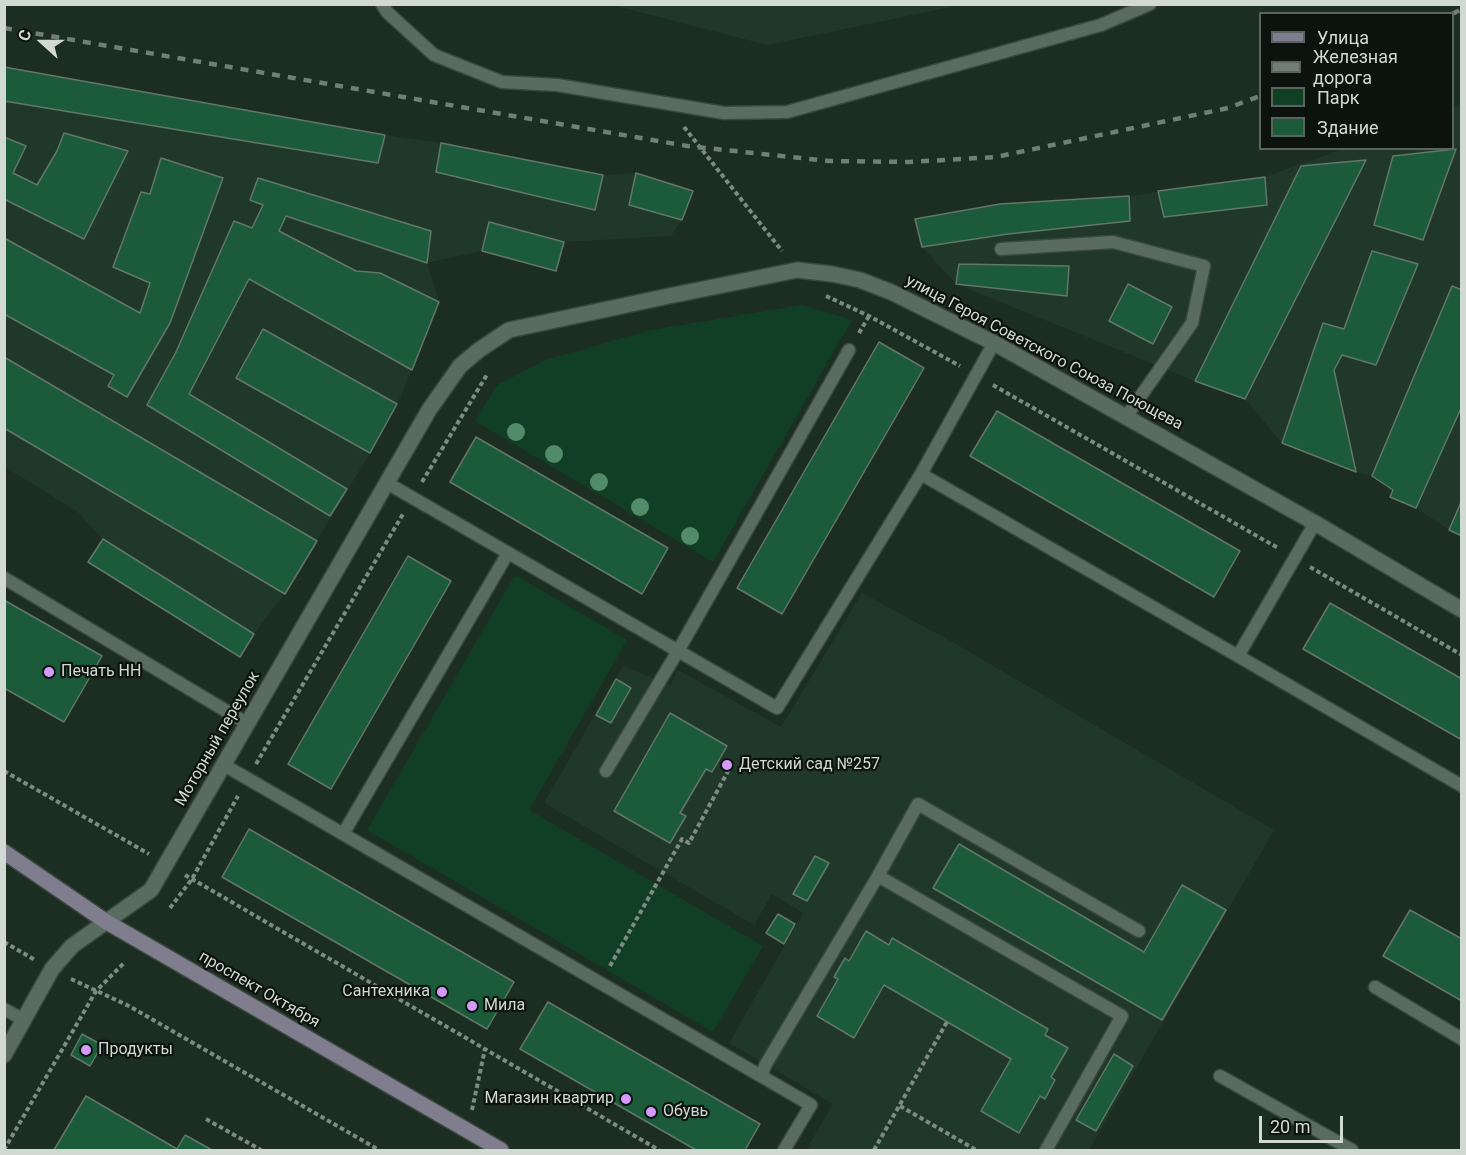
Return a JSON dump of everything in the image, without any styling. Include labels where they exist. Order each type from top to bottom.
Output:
[{"type":"main road","name":"проспект Октября","points":[[4,852],[105,921],[501,1150]]},
{"type":"street","name":"улица Героя Советского Союза Поющева","points":[[429,410],[460,366],[508,330],[797,270],[832,274],[860,280],[891,291],[994,343],[1315,523],[1461,610]]},
{"type":"street","name":"Моторный переулок","points":[[4,1055],[52,969],[72,946],[150,890],[429,410]]},
{"type":"lane","points":[[382,4],[387,12],[434,55],[502,82],[557,85],[724,113],[787,112],[1101,25],[1150,4]]},
{"type":"lane","points":[[1001,249],[1113,242],[1204,266],[1192,323],[1126,417]]},
{"type":"lane","points":[[387,483],[777,708],[921,474],[994,343]]},
{"type":"lane","points":[[606,771],[678,651],[849,350]]},
{"type":"lane","points":[[921,474],[1461,786]]},
{"type":"lane","points":[[1238,656],[1315,523]]},
{"type":"lane","points":[[343,834],[508,553]]},
{"type":"lane","points":[[4,578],[248,724]]},
{"type":"lane","points":[[224,765],[811,1105],[784,1150]]},
{"type":"lane","points":[[761,1076],[918,804],[1139,931]]},
{"type":"lane","points":[[878,876],[1122,1016],[1046,1150]]},
{"type":"lane","points":[[1375,987],[1461,1039]]},
{"type":"lane","points":[[4,1009],[24,1020]]},
{"type":"lane","points":[[1220,1076],[1352,1150]]},
{"type":"path","points":[[665,103],[797,270]]},
{"type":"path","points":[[816,292],[869,316],[976,375],[1461,655]]},
{"type":"path","points":[[170,908],[192,879],[412,498],[493,365]]},
{"type":"path","points":[[600,983],[682,839],[689,843],[733,762]]},
{"type":"path","points":[[4,771],[152,856]]},
{"type":"path","points":[[182,873],[659,1150]]},
{"type":"path","points":[[4,942],[40,963]]},
{"type":"path","points":[[4,1150],[96,990],[124,963]]},
{"type":"path","points":[[67,977],[129,1006],[379,1150]]},
{"type":"path","points":[[874,1150],[947,1022]]},
{"type":"path","points":[[468,1131],[484,1049]]},
{"type":"path","points":[[900,1106],[976,1150]]},
{"type":"path","points":[[206,1119],[261,1150]]},
{"type":"shaded area","points":[[612,4],[961,5],[767,45]]},
{"type":"shaded area","points":[[4,67],[384,135],[441,143],[603,175],[636,173],[693,191],[682,220],[671,236],[564,242],[556,271],[482,251],[427,263],[439,302],[397,404],[285,593],[240,657],[103,540],[78,512],[5,467]]},
{"type":"shaded area","points":[[1461,104],[1461,536],[1416,508],[1390,497],[1393,489],[1372,476],[1282,443],[1245,399],[956,284],[922,247],[915,219],[1000,204],[1129,196],[1265,177],[1340,150],[1454,150],[1454,108]]},
{"type":"shaded area","points":[[862,593],[956,644],[1274,830],[1089,1150],[806,1150],[833,1104],[729,1043],[803,913],[772,894],[754,925],[544,803],[623,666],[670,685],[678,670],[781,727]]},
{"type":"green space","points":[[803,305],[852,320],[713,562],[475,421],[497,385],[546,360],[651,330]]},
{"type":"green space","points":[[515,575],[627,640],[529,810],[763,946],[713,1032],[367,830]]},
{"type":"building","points":[[4,67],[385,135],[378,163],[4,101]]},
{"type":"building","points":[[64,133],[128,151],[84,239],[4,199],[4,137],[26,146],[13,173],[37,185],[57,151]]},
{"type":"building","points":[[441,143],[603,175],[595,210],[436,172]]},
{"type":"building","points":[[1456,149],[1423,240],[1374,225],[1393,156]]},
{"type":"building","points":[[161,158],[223,178],[170,323],[127,397],[108,386],[114,375],[4,314],[4,238],[140,313],[150,283],[113,267],[141,192],[150,194]]},
{"type":"building","points":[[1366,160],[1245,399],[1195,381],[1301,166]]},
{"type":"building","points":[[636,173],[693,191],[682,220],[629,205]]},
{"type":"building","points":[[1265,177],[1267,205],[1164,217],[1158,191]]},
{"type":"building","points":[[258,178],[431,231],[427,263],[286,216],[279,231],[356,271],[380,273],[439,302],[412,370],[249,279],[189,394],[347,489],[330,516],[147,405],[176,352],[234,221],[252,228],[263,205],[250,200]]},
{"type":"building","points":[[1129,196],[1130,221],[1008,234],[922,247],[915,219],[1000,204]]},
{"type":"building","points":[[489,222],[564,242],[556,271],[482,251]]},
{"type":"building","points":[[1372,251],[1418,264],[1376,365],[1342,355],[1334,370],[1356,472],[1282,443],[1323,323],[1344,329]]},
{"type":"building","points":[[959,264],[1069,266],[1067,296],[956,284]]},
{"type":"building","points":[[1128,284],[1172,307],[1153,344],[1109,321]]},
{"type":"building","points":[[1452,286],[1462,290],[1462,406],[1416,508],[1390,497],[1393,490],[1372,476]]},
{"type":"building","points":[[263,329],[397,404],[370,453],[236,378]]},
{"type":"building","points":[[879,342],[924,368],[782,614],[737,588]]},
{"type":"building","points":[[4,357],[317,541],[285,594],[4,428]]},
{"type":"building","points":[[997,411],[1240,551],[1214,597],[970,456]]},
{"type":"building","points":[[476,437],[668,548],[642,594],[450,482]]},
{"type":"building","points":[[1462,500],[1462,536],[1449,530]]},
{"type":"building","points":[[103,539],[254,634],[240,657],[88,562]]},
{"type":"building","points":[[408,556],[451,581],[331,789],[288,764]]},
{"type":"building","name":"Печать НН","points":[[4,600],[102,656],[64,722],[4,688]]},
{"type":"building","points":[[1330,603],[1462,679],[1462,740],[1303,649]]},
{"type":"building","points":[[616,679],[631,688],[611,723],[596,715]]},
{"type":"building","points":[[670,713],[727,746],[712,772],[706,769],[680,813],[686,816],[670,843],[614,811]]},
{"type":"building","points":[[249,829],[514,982],[487,1029],[222,877]]},
{"type":"building","points":[[959,844],[1144,952],[1182,885],[1226,910],[1162,1020],[933,888]]},
{"type":"building","points":[[815,856],[829,863],[807,901],[793,894]]},
{"type":"building","points":[[1410,910],[1462,939],[1462,1001],[1383,956]]},
{"type":"building","points":[[778,914],[795,924],[784,944],[766,933]]},
{"type":"building","points":[[866,931],[889,945],[892,938],[1048,1029],[1045,1035],[1068,1048],[1051,1077],[1055,1080],[1045,1099],[1040,1096],[1019,1133],[981,1111],[1011,1059],[884,985],[854,1038],[817,1016],[838,979],[834,977],[845,958],[849,961]]},
{"type":"building","points":[[548,1002],[760,1124],[745,1150],[696,1150],[520,1049]]},
{"type":"building","name":"Продукты","points":[[82,1034],[102,1045],[90,1066],[71,1055]]},
{"type":"building","points":[[1114,1054],[1133,1066],[1096,1131],[1076,1120]]},
{"type":"building","points":[[86,1096],[177,1149],[185,1135],[212,1150],[54,1150]]},
{"type":"railway","points":[[1454,13],[1462,9]]},
{"type":"railway","points":[[4,28],[687,146],[829,161],[909,162],[996,157],[1228,108],[1259,96]]},
{"type":"place","name":"Печать НН","points":[[49,672]]},
{"type":"place","name":"Детский сад №257","points":[[727,765]]},
{"type":"place","name":"Сантехника","points":[[442,992]]},
{"type":"place","name":"Мила","points":[[472,1006]]},
{"type":"place","name":"Продукты","points":[[86,1050]]},
{"type":"place","name":"Магазин квартир","points":[[626,1099]]},
{"type":"place","name":"Обувь","points":[[651,1112]]}]
